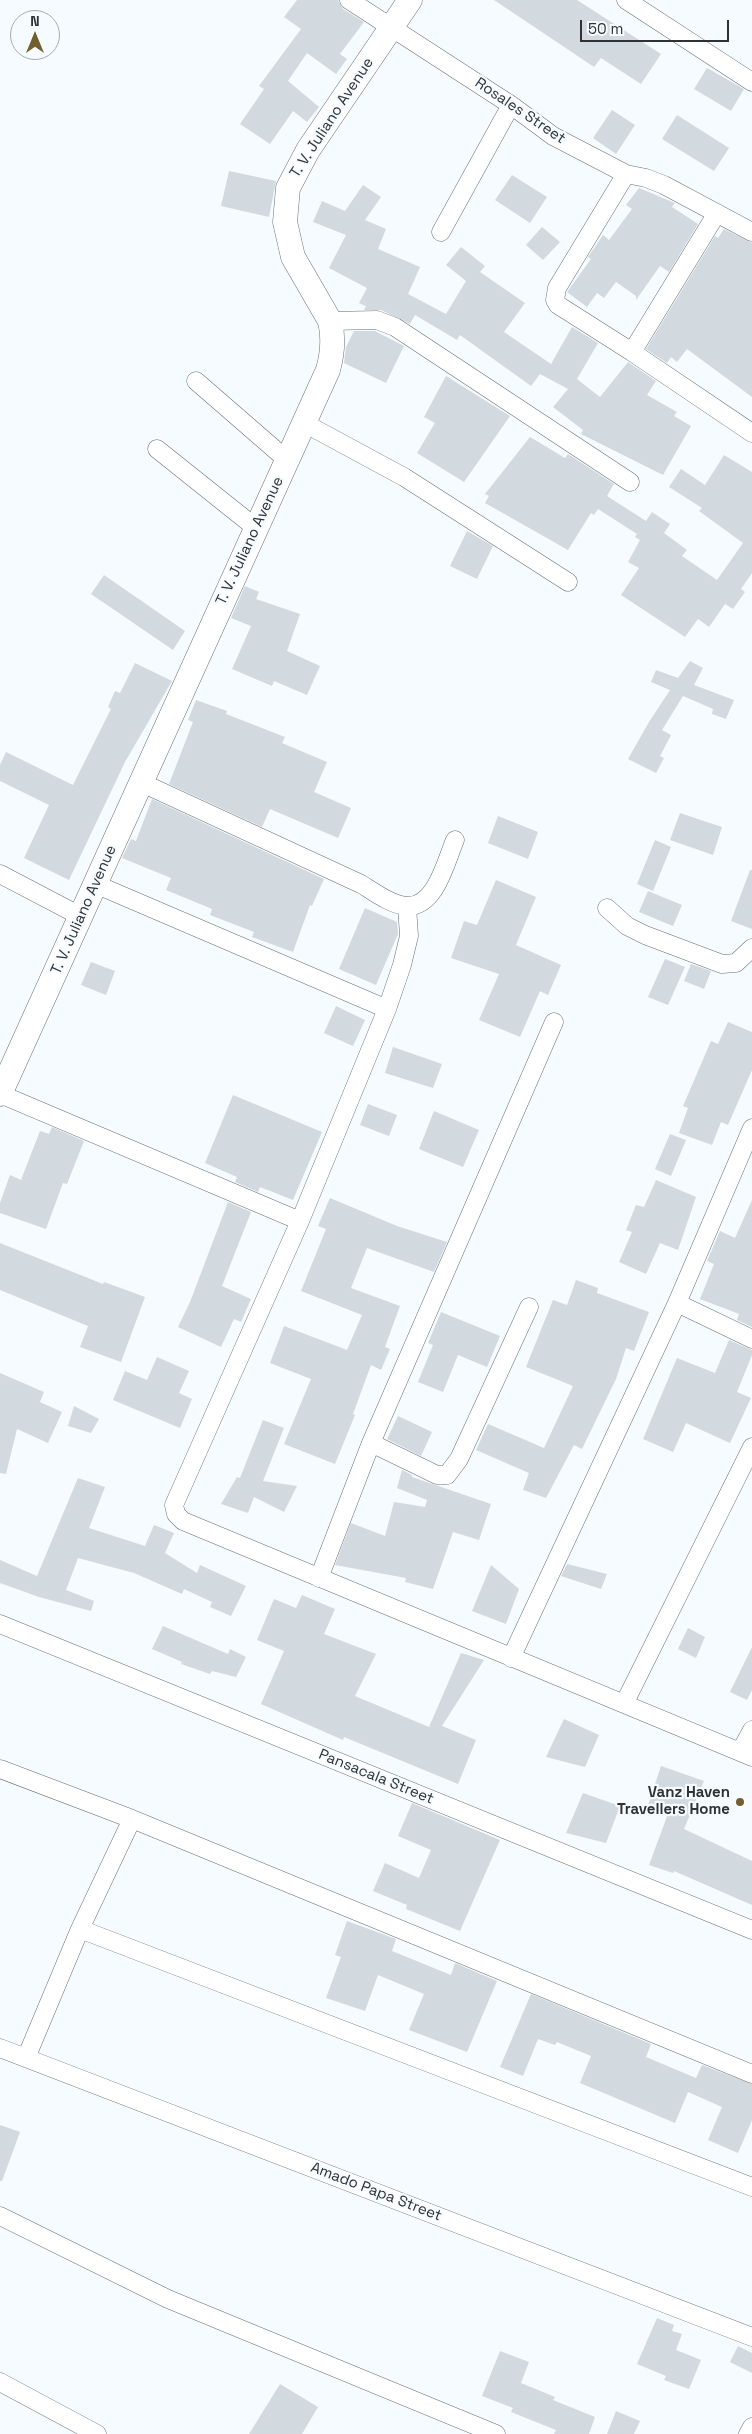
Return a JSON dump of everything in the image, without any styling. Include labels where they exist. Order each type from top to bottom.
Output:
[{"type":"main road","name":"T. V. Juliano Avenue","points":[[0,1094],[82,917],[140,782],[304,423],[332,356],[334,342],[330,321],[293,257],[285,222],[288,188],[308,150],[410,0]]},
{"type":"street","name":"Rosales Street","points":[[349,0],[511,105],[553,136],[626,174],[664,184],[752,232]]},
{"type":"street","points":[[626,0],[752,82]]},
{"type":"street","points":[[441,232],[511,105]]},
{"type":"street","points":[[626,174],[557,288],[555,300],[558,305],[632,352],[752,433]]},
{"type":"street","points":[[632,352],[717,213]]},
{"type":"street","points":[[330,321],[363,318],[377,320],[395,327],[630,482]]},
{"type":"street","points":[[196,381],[287,460]]},
{"type":"street","points":[[304,423],[404,477],[568,582]]},
{"type":"street","points":[[157,450],[256,528]]},
{"type":"street","points":[[140,782],[361,884],[390,900],[407,906],[419,903],[429,896],[438,881],[455,840]]},
{"type":"street","points":[[0,874],[82,917]]},
{"type":"street","points":[[95,884],[387,1009]]},
{"type":"street","points":[[407,906],[409,936],[402,965],[387,1009],[300,1220],[174,1505],[176,1514],[183,1521],[746,1755],[752,1730]]},
{"type":"street","points":[[607,908],[627,926],[645,935],[722,964],[736,963],[752,948]]},
{"type":"street","points":[[319,1578],[371,1444],[554,1022]]},
{"type":"street","points":[[0,1094],[300,1220]]},
{"type":"street","points":[[511,1658],[677,1303],[752,1128]]},
{"type":"street","points":[[677,1303],[752,1340]]},
{"type":"street","points":[[371,1444],[438,1475],[447,1474],[459,1459],[530,1307]]},
{"type":"street","points":[[624,1704],[752,1447]]},
{"type":"street","name":"Pansacala Street","points":[[0,1624],[752,1930]]},
{"type":"street","points":[[0,1768],[132,1819],[752,2074]]},
{"type":"street","points":[[26,2058],[80,1930],[132,1819]]},
{"type":"street","points":[[80,1930],[752,2187]]},
{"type":"street","name":"Amado Papa Street","points":[[0,2048],[752,2337]]},
{"type":"street","points":[[0,2216],[168,2300],[496,2434]]},
{"type":"street","points":[[0,2382],[97,2434]]},
{"type":"street","points":[[748,2434],[752,2427]]},
{"type":"building","points":[[297,0],[338,0],[343,9],[364,22],[340,54],[347,59],[336,74],[307,53],[288,81],[319,107],[307,122],[293,111],[270,144],[240,124],[264,89],[259,86],[301,29],[284,17]]},
{"type":"building","points":[[494,0],[577,0],[661,54],[641,84],[601,58],[594,67]]},
{"type":"building","points":[[707,68],[744,89],[731,111],[694,89]]},
{"type":"building","points":[[612,110],[635,125],[616,154],[593,138]]},
{"type":"building","points":[[677,115],[729,148],[714,171],[662,139]]},
{"type":"building","points":[[229,171],[276,181],[269,217],[221,206]]},
{"type":"building","points":[[512,175],[547,197],[530,223],[495,200]]},
{"type":"building","points":[[363,185],[381,197],[365,220],[386,229],[378,249],[420,267],[408,294],[446,314],[466,281],[446,265],[461,247],[485,266],[480,272],[525,303],[504,332],[551,364],[572,327],[598,343],[577,379],[600,397],[628,362],[656,381],[647,395],[677,412],[674,416],[691,426],[663,475],[581,434],[583,430],[553,407],[568,389],[540,374],[531,386],[460,335],[457,340],[415,315],[410,324],[381,310],[364,310],[366,306],[359,303],[367,288],[329,268],[346,235],[313,222],[322,201],[345,211]]},
{"type":"building","points":[[639,188],[675,203],[672,207],[698,224],[669,272],[660,266],[636,300],[636,296],[616,282],[604,298],[597,293],[587,307],[567,292],[591,259],[588,257],[603,235],[609,240],[632,209],[626,205]]},
{"type":"building","points":[[542,227],[560,242],[543,260],[526,245]]},
{"type":"building","points":[[724,229],[752,243],[752,397],[687,349],[677,362],[671,357],[667,363],[646,349],[715,236],[718,238]]},
{"type":"building","points":[[354,331],[375,331],[404,346],[386,383],[344,363],[346,347]]},
{"type":"building","points":[[446,376],[510,416],[464,482],[417,453],[435,423],[424,417]]},
{"type":"building","points":[[530,437],[565,458],[568,454],[614,484],[607,496],[646,521],[652,512],[670,524],[664,533],[687,550],[682,556],[717,580],[743,543],[699,511],[702,508],[669,487],[681,469],[705,485],[724,455],[752,472],[752,573],[741,589],[745,592],[733,609],[725,604],[709,627],[698,619],[685,637],[621,595],[639,568],[628,562],[640,540],[635,537],[637,534],[598,509],[594,515],[591,513],[568,550],[485,503],[489,496],[485,494]]},
{"type":"building","points":[[467,531],[493,546],[477,579],[450,566]]},
{"type":"building","points":[[104,575],[185,631],[173,650],[91,594]]},
{"type":"building","points":[[245,586],[259,592],[256,599],[300,614],[287,651],[320,666],[307,695],[274,681],[272,686],[232,669],[251,626],[231,618]]},
{"type":"building","points":[[690,661],[703,668],[694,685],[734,700],[726,719],[712,714],[713,709],[683,696],[662,730],[671,735],[660,756],[664,758],[656,773],[628,759],[670,690],[651,682],[656,670],[678,678]]},
{"type":"building","points":[[135,663],[172,681],[125,762],[69,880],[24,858],[49,805],[0,781],[0,765],[6,752],[73,785],[111,709],[108,707],[115,691],[120,693]]},
{"type":"building","points":[[196,700],[227,711],[226,714],[285,737],[282,743],[327,762],[314,792],[351,808],[338,838],[270,809],[262,827],[169,784],[193,722],[188,720]]},
{"type":"building","points":[[152,799],[324,879],[312,906],[310,905],[293,952],[252,937],[254,932],[210,915],[212,909],[166,890],[171,878],[122,858],[131,839],[136,841]]},
{"type":"building","points":[[680,813],[722,827],[713,855],[670,840]]},
{"type":"building","points":[[498,816],[538,832],[528,859],[488,843]]},
{"type":"building","points":[[655,840],[671,847],[653,891],[637,884]]},
{"type":"building","points":[[750,870],[752,870],[752,929],[731,921]]},
{"type":"building","points":[[496,880],[536,897],[516,945],[561,965],[548,995],[540,991],[520,1037],[479,1020],[499,974],[451,958],[464,921],[477,925]]},
{"type":"building","points":[[648,891],[682,905],[673,926],[639,912]]},
{"type":"building","points":[[365,908],[397,922],[398,934],[376,985],[339,969]]},
{"type":"building","points":[[665,959],[685,967],[668,1005],[648,997]]},
{"type":"building","points":[[91,962],[115,971],[106,995],[81,985]]},
{"type":"building","points":[[691,964],[711,971],[704,989],[684,981]]},
{"type":"building","points":[[336,1006],[365,1020],[353,1046],[324,1033]]},
{"type":"building","points":[[728,1022],[752,1032],[752,1070],[728,1125],[721,1122],[712,1145],[679,1133],[688,1108],[683,1106],[711,1041],[718,1044]]},
{"type":"building","points":[[393,1047],[442,1064],[433,1088],[385,1073]]},
{"type":"building","points":[[233,1095],[322,1132],[293,1200],[260,1187],[258,1192],[235,1182],[237,1177],[205,1163]]},
{"type":"building","points":[[368,1104],[397,1115],[389,1136],[360,1125]]},
{"type":"building","points":[[434,1111],[479,1130],[463,1167],[419,1149]]},
{"type":"building","points":[[52,1127],[84,1141],[67,1184],[63,1183],[46,1229],[0,1213],[0,1203],[10,1175],[21,1180],[40,1131],[49,1134]]},
{"type":"building","points":[[670,1134],[686,1140],[671,1176],[655,1169]]},
{"type":"building","points":[[656,1180],[696,1197],[678,1250],[660,1243],[646,1274],[619,1262],[632,1232],[626,1230],[636,1205],[644,1207]]},
{"type":"building","points":[[330,1198],[397,1226],[447,1242],[434,1272],[367,1248],[351,1288],[400,1306],[385,1347],[390,1349],[381,1370],[371,1365],[353,1414],[355,1415],[335,1464],[284,1444],[311,1379],[270,1363],[284,1326],[347,1350],[362,1315],[301,1291],[326,1229],[318,1226]]},
{"type":"building","points":[[752,1200],[752,1327],[737,1320],[739,1314],[700,1299],[714,1264],[707,1261],[720,1231],[735,1238]]},
{"type":"building","points":[[228,1202],[251,1212],[222,1286],[251,1299],[241,1322],[234,1319],[221,1347],[178,1327],[190,1302]]},
{"type":"building","points":[[0,1243],[103,1284],[104,1282],[145,1297],[121,1362],[80,1347],[88,1326],[0,1290]]},
{"type":"building","points":[[576,1280],[598,1288],[597,1293],[649,1312],[634,1351],[626,1348],[616,1379],[582,1449],[574,1445],[546,1498],[523,1490],[529,1473],[476,1450],[488,1424],[544,1448],[573,1386],[526,1367],[553,1300],[567,1305]]},
{"type":"building","points":[[441,1312],[500,1336],[487,1367],[458,1355],[443,1392],[418,1382],[433,1345],[428,1343]]},
{"type":"building","points":[[729,1340],[752,1350],[752,1355],[737,1392],[751,1398],[730,1443],[686,1423],[673,1452],[643,1439],[677,1358],[715,1373]]},
{"type":"building","points":[[157,1357],[189,1371],[179,1393],[192,1399],[180,1428],[113,1400],[125,1371],[147,1380]]},
{"type":"building","points":[[0,1373],[44,1392],[40,1402],[62,1412],[48,1443],[17,1429],[6,1474],[0,1473]]},
{"type":"building","points":[[74,1406],[99,1419],[91,1433],[68,1426]]},
{"type":"building","points":[[398,1416],[432,1432],[421,1456],[387,1439]]},
{"type":"building","points":[[263,1420],[284,1428],[263,1481],[297,1486],[284,1512],[254,1497],[248,1513],[221,1504],[237,1477],[240,1478]]},
{"type":"building","points":[[402,1470],[412,1475],[412,1477],[491,1504],[479,1540],[453,1532],[433,1589],[405,1582],[406,1578],[335,1565],[351,1523],[385,1536],[394,1502],[425,1507],[427,1500],[397,1488]]},
{"type":"building","points":[[78,1478],[105,1487],[89,1528],[145,1546],[154,1525],[174,1533],[165,1553],[197,1573],[200,1565],[246,1586],[231,1616],[210,1607],[212,1602],[184,1589],[182,1594],[134,1573],[78,1558],[66,1590],[94,1601],[91,1611],[39,1597],[0,1583],[0,1560],[37,1576]]},
{"type":"building","points":[[567,1564],[607,1574],[601,1589],[561,1576]]},
{"type":"building","points":[[491,1565],[519,1589],[506,1624],[472,1611]]},
{"type":"building","points":[[302,1595],[335,1609],[324,1634],[376,1654],[355,1696],[429,1727],[461,1653],[484,1660],[442,1726],[476,1740],[458,1784],[344,1737],[343,1740],[261,1704],[284,1651],[257,1640],[274,1599],[296,1608]]},
{"type":"building","points":[[163,1626],[228,1654],[230,1649],[246,1657],[236,1677],[212,1671],[210,1674],[181,1664],[182,1662],[152,1649]]},
{"type":"building","points":[[688,1628],[705,1637],[696,1658],[678,1649]]},
{"type":"building","points":[[752,1647],[752,1690],[747,1700],[730,1692]]},
{"type":"building","points":[[564,1719],[599,1735],[585,1767],[546,1757]]},
{"type":"building","points":[[661,1766],[704,1781],[684,1829],[752,1861],[752,1905],[674,1871],[673,1873],[649,1865],[669,1811],[648,1805]]},
{"type":"building","points":[[583,1793],[620,1806],[606,1843],[566,1833]]},
{"type":"building","points":[[412,1803],[500,1840],[460,1931],[406,1909],[407,1905],[373,1891],[385,1863],[419,1878],[431,1850],[398,1836]]},
{"type":"building","points":[[347,1921],[396,1939],[392,1951],[451,1975],[455,1963],[497,1981],[467,2052],[409,2030],[424,1994],[378,1975],[365,2011],[326,1998],[341,1957],[335,1955]]},
{"type":"building","points":[[531,1994],[651,2044],[646,2057],[696,2078],[702,2065],[752,2084],[752,2120],[738,2153],[708,2140],[722,2107],[688,2092],[675,2123],[580,2083],[591,2056],[557,2042],[555,2045],[538,2039],[523,2076],[500,2067]]},
{"type":"building","points":[[0,2125],[20,2132],[2,2181],[0,2181]]},
{"type":"building","points":[[657,2318],[674,2325],[672,2331],[682,2334],[676,2350],[701,2360],[689,2389],[664,2380],[666,2376],[637,2364]]},
{"type":"building","points":[[738,2346],[752,2353],[752,2373],[730,2362]]},
{"type":"building","points":[[500,2351],[529,2362],[521,2383],[555,2397],[553,2400],[595,2417],[589,2434],[554,2434],[556,2430],[511,2412],[513,2408],[482,2396]]},
{"type":"building","points":[[280,2384],[318,2407],[302,2434],[249,2434]]},
{"type":"building","points":[[616,2411],[640,2421],[634,2434],[607,2434]]},
{"type":"place","name":"Vanz Haven Travellers Home","points":[[740,1802]]}]
